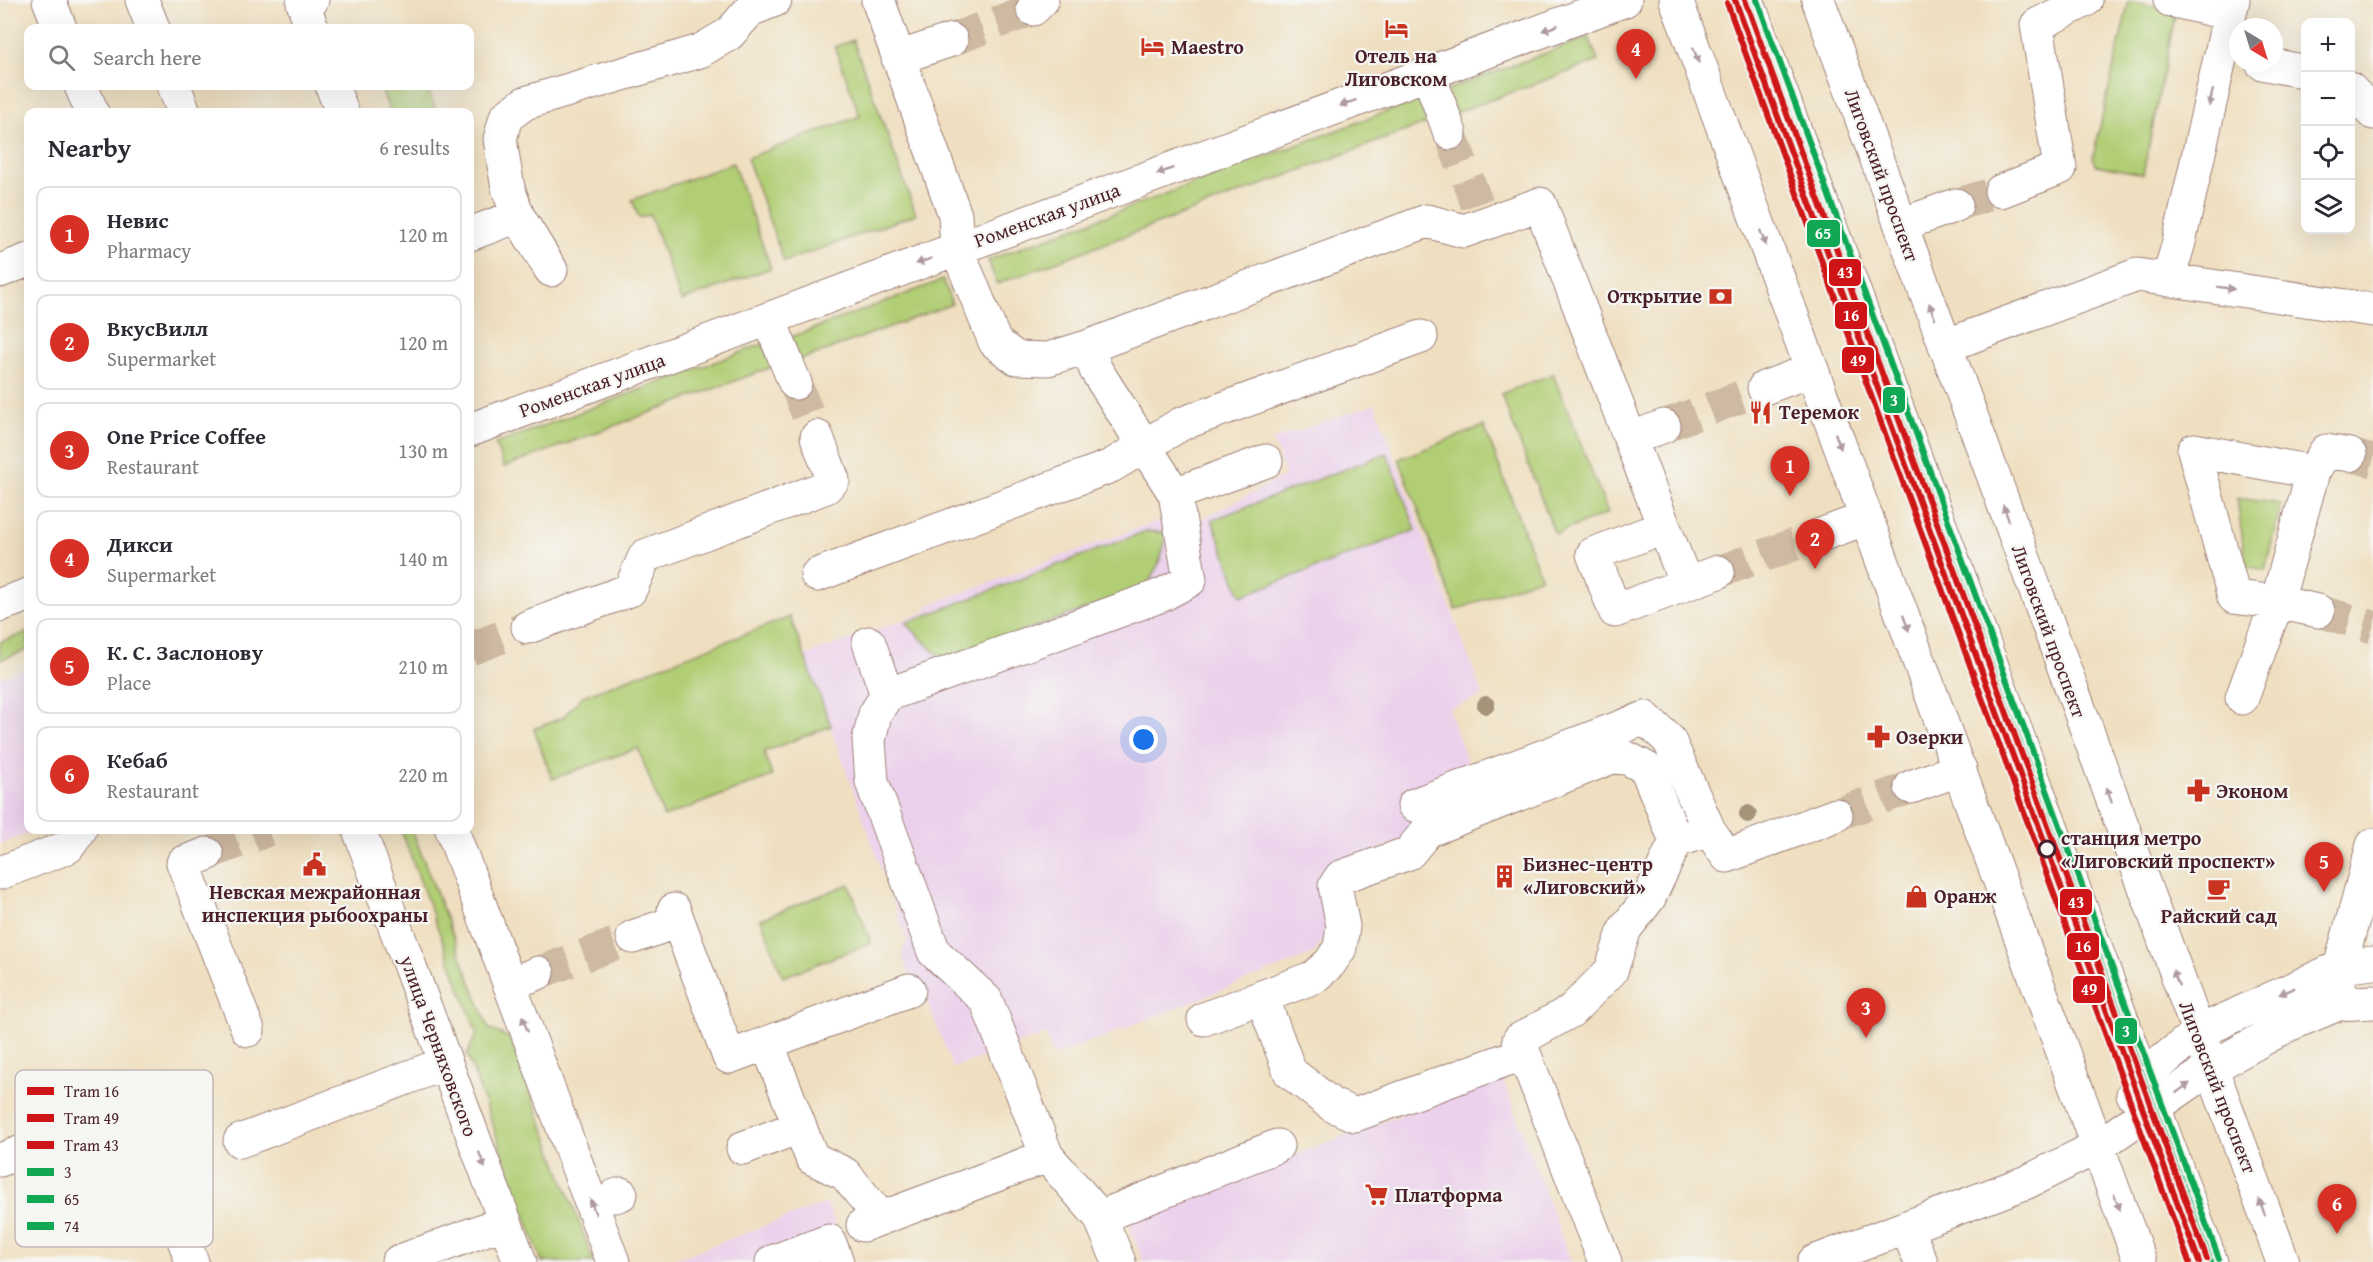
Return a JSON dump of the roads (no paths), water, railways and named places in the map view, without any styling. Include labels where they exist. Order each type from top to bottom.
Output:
[{"type":"street","points":[[50,0],[59,24]]},
{"type":"street","points":[[142,0],[151,24]]},
{"type":"street","points":[[311,24],[303,3],[312,0]]},
{"type":"street","points":[[878,0],[955,215],[957,249],[994,342],[1016,358],[1048,359],[1087,346],[1427,220],[1464,231],[1480,214],[1540,204],[1686,585]]},
{"type":"street","name":"Роменская улица","points":[[474,429],[1625,0]]},
{"type":"street","points":[[1676,0],[2140,1262]]},
{"type":"street","points":[[1747,0],[2211,1262]]},
{"type":"street","name":"Лиговский проспект","points":[[1818,0],[2283,1262]]},
{"type":"street","points":[[2001,191],[2060,168],[2037,25],[2086,0]]},
{"type":"street","points":[[2170,0],[2232,7]]},
{"type":"street","points":[[551,270],[518,216],[508,189],[500,139],[506,117],[525,103],[700,51],[729,34],[757,3]]},
{"type":"street","points":[[898,58],[951,40]]},
{"type":"street","points":[[2168,280],[2229,60]]},
{"type":"street","points":[[2283,67],[2296,70]]},
{"type":"street","points":[[1428,73],[1450,133]]},
{"type":"street","points":[[83,90],[90,108]]},
{"type":"street","points":[[176,90],[182,108]]},
{"type":"street","points":[[334,90],[340,108]]},
{"type":"street","points":[[2355,94],[2373,113]]},
{"type":"street","points":[[1901,225],[1956,205]]},
{"type":"street","points":[[474,232],[518,216]]},
{"type":"street","points":[[0,271],[24,262]]},
{"type":"street","points":[[1945,346],[2137,275],[2373,310]]},
{"type":"street","points":[[769,319],[795,383]]},
{"type":"street","points":[[817,575],[1111,466],[1181,424],[1420,337]]},
{"type":"street","points":[[1087,346],[1096,370],[1175,494],[1190,580],[1162,595],[887,695],[875,714],[869,740],[872,782],[934,952],[986,1000],[1047,1156],[1100,1217],[1119,1262]]},
{"type":"street","points":[[1764,388],[1812,370]]},
{"type":"street","points":[[1630,438],[1664,426]]},
{"type":"street","points":[[528,627],[630,590],[645,555],[826,487],[833,480],[817,437]]},
{"type":"street","points":[[2313,472],[2194,450],[2234,597],[2277,602],[2318,611]]},
{"type":"street","points":[[2242,698],[2277,602],[2313,472],[2326,451],[2350,455]]},
{"type":"street","points":[[1175,494],[1266,461]]},
{"type":"street","points":[[1818,536],[1867,518]]},
{"type":"street","points":[[1664,527],[1593,554],[1615,611],[1718,573]]},
{"type":"street","points":[[0,605],[24,596]]},
{"type":"street","points":[[869,643],[887,695]]},
{"type":"street","points":[[1414,805],[1645,718],[1669,740],[1709,830],[1727,856],[1836,815]]},
{"type":"street","points":[[1204,1019],[1314,976],[1330,963],[1340,948],[1343,927],[1341,904],[1335,886],[1341,877],[1409,853],[1427,831],[1612,757],[1627,758],[1646,768],[1676,841]]},
{"type":"street","points":[[1911,787],[1960,769]]},
{"type":"street","points":[[1605,1262],[1519,1040],[1571,1011],[1611,971],[1624,929],[1649,897],[1676,841],[1709,830]]},
{"type":"street","points":[[0,873],[68,847],[77,834]]},
{"type":"street","name":"улица Черняховского","points":[[360,834],[520,1262]]},
{"type":"street","points":[[454,834],[524,978],[613,1262]]},
{"type":"street","points":[[2338,1004],[2340,967],[2373,845]]},
{"type":"street","points":[[207,854],[183,863],[248,1030]]},
{"type":"street","points":[[633,937],[676,915],[729,1057],[909,990]]},
{"type":"street","points":[[2097,1147],[2144,1077],[2197,1033],[2340,967],[2373,963]]},
{"type":"street","points":[[1262,996],[1290,1072],[1332,1105],[1355,1115],[1524,1053]]},
{"type":"street","points":[[1814,1262],[2027,1182],[2097,1147],[2155,1109],[2211,1068],[2288,1025],[2338,1004],[2373,1002]]},
{"type":"street","points":[[767,1043],[812,1158],[845,1174],[872,1222],[1047,1156]]},
{"type":"street","points":[[240,1141],[446,1063]]},
{"type":"street","points":[[743,1148],[799,1127]]},
{"type":"street","points":[[1100,1217],[1277,1146]]},
{"type":"street","points":[[0,1160],[15,1154]]},
{"type":"street","points":[[398,1262],[505,1222]]},
{"type":"street","points":[[1906,1227],[1921,1262]]},
{"type":"street","points":[[772,1262],[830,1241],[837,1262]]},
{"type":"street","points":[[186,1247],[192,1262]]},
{"type":"tunnel","points":[[951,40],[1033,9]]},
{"type":"tunnel","points":[[1450,133],[1477,204]]},
{"type":"tunnel","points":[[1956,205],[2001,191]]},
{"type":"tunnel","points":[[795,383],[817,437]]},
{"type":"tunnel","points":[[1664,426],[1764,388]]},
{"type":"tunnel","points":[[2350,455],[2373,461]]},
{"type":"tunnel","points":[[1718,572],[1818,536]]},
{"type":"tunnel","points":[[2318,611],[2373,627]]},
{"type":"tunnel","points":[[474,647],[528,627]]},
{"type":"tunnel","points":[[1836,815],[1911,787]]},
{"type":"tunnel","points":[[207,854],[258,834]]},
{"type":"tunnel","points":[[538,973],[633,937]]},
{"type":"tram line","name":"16","points":[[1735,0],[2199,1262]]},
{"type":"tram line","name":"43","points":[[1745,0],[2207,1259]]},
{"type":"tram line","name":"49","points":[[1727,3],[2189,1262]]},
{"type":"place","name":"Отель на Лиговском","points":[[1396,29]]},
{"type":"place","name":"Maestro","points":[[1153,47]]},
{"type":"place","name":"Дикси","points":[[1636,79]]},
{"type":"place","name":"Открытие","points":[[1720,296]]},
{"type":"place","name":"Теремок","points":[[1761,412]]},
{"type":"place","name":"Невис","points":[[1790,496]]},
{"type":"place","name":"ВкусВилл","points":[[1815,569]]},
{"type":"place","name":"Озерки","points":[[1878,737]]},
{"type":"place","name":"Эконом","points":[[2198,791]]},
{"type":"place","name":"станция метро «Лиговский проспект»","points":[[2047,849]]},
{"type":"place","name":"Невская межрайонная инспекция рыбоохраны","points":[[315,865]]},
{"type":"place","name":"Бизнес-центр «Лиговский»","points":[[1505,876]]},
{"type":"place","name":"Райский сад","points":[[2219,889]]},
{"type":"place","name":"К. С. Заслонову","points":[[2324,892]]},
{"type":"place","name":"Оранж","points":[[1916,896]]},
{"type":"place","name":"One Price Coffee","points":[[1866,1038]]},
{"type":"place","name":"Платформа","points":[[1377,1195]]},
{"type":"place","name":"Кебаб","points":[[2337,1234]]}]
